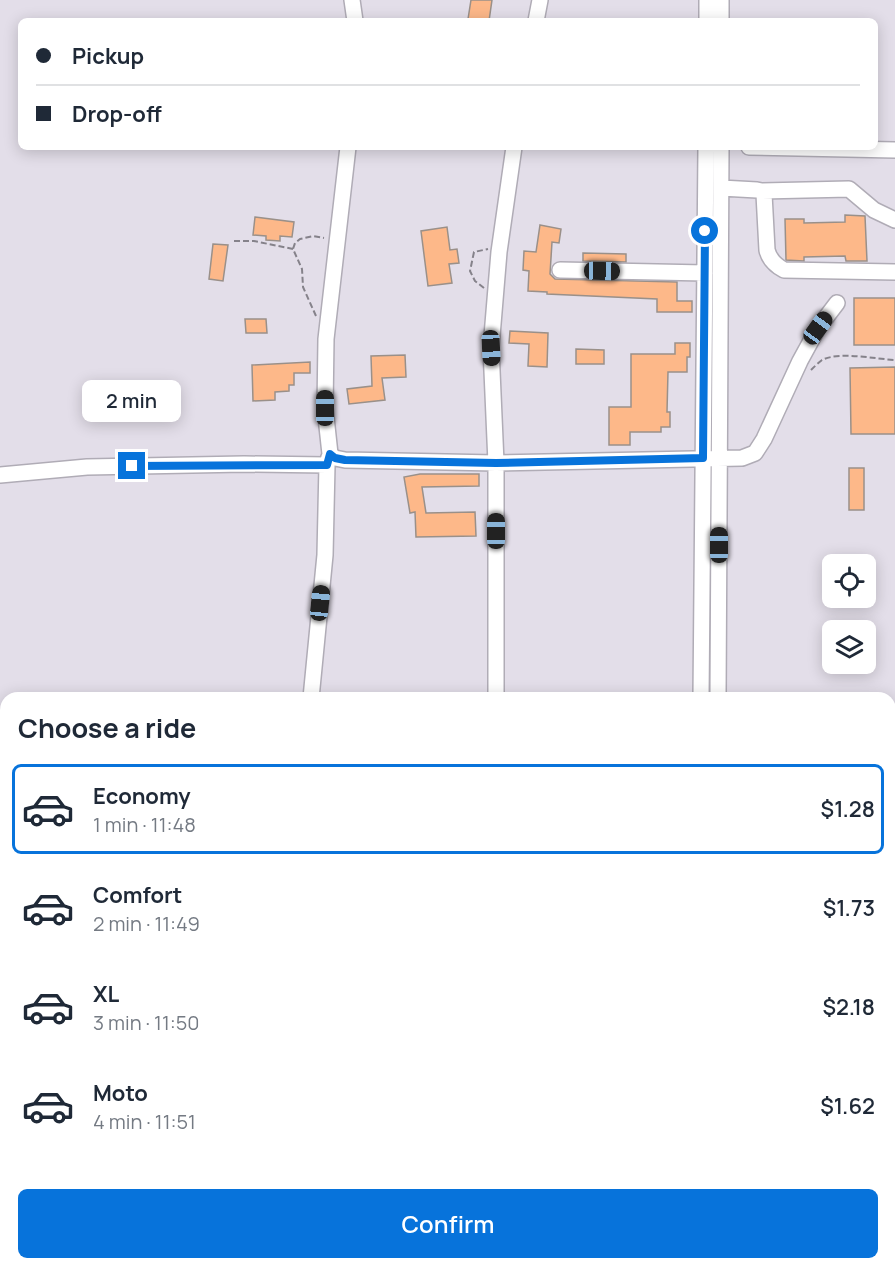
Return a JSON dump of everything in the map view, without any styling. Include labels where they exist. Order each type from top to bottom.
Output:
[{"type":"street","points":[[352,0],[355,18]]},
{"type":"street","points":[[537,18],[540,0]]},
{"type":"street","points":[[707,0],[707,18]]},
{"type":"street","points":[[721,0],[721,18]]},
{"type":"street","points":[[311,692],[325,555],[328,459],[325,408],[326,339],[348,150]]},
{"type":"street","points":[[496,692],[496,463],[491,348],[499,252],[514,150]]},
{"type":"street","points":[[701,692],[706,150]]},
{"type":"street","points":[[717,692],[721,150]]},
{"type":"street","points":[[878,150],[895,150]]},
{"type":"street","points":[[720,188],[762,191],[849,189],[874,210],[895,220]]},
{"type":"street","points":[[762,191],[767,250],[778,267],[784,270],[895,272]]},
{"type":"street","points":[[560,270],[705,273]]},
{"type":"street","points":[[0,475],[87,466],[244,464],[335,458],[496,463],[742,458],[755,453],[764,439],[800,361],[818,328],[837,303]]},
{"type":"path","points":[[317,318],[303,287],[302,269],[293,249],[295,243],[300,239],[313,237],[325,238],[336,247]]},
{"type":"path","points":[[234,241],[254,241],[293,249]]},
{"type":"path","points":[[496,294],[475,281],[470,271],[474,252],[489,249],[499,252]]},
{"type":"path","points":[[804,376],[821,361],[842,356],[895,360]]},
{"type":"building","points":[[471,0],[492,0],[489,18],[468,18]]},
{"type":"building","points":[[845,215],[865,216],[867,261],[846,261],[845,256],[804,257],[804,261],[786,260],[785,219],[804,219],[804,223],[845,222]]},
{"type":"building","points":[[255,217],[294,222],[292,237],[280,236],[280,241],[266,240],[266,236],[253,235]]},
{"type":"building","points":[[540,225],[561,229],[559,243],[552,242],[550,274],[555,279],[677,282],[677,301],[692,301],[692,312],[657,312],[657,299],[547,294],[547,292],[528,291],[529,271],[523,270],[524,251],[536,252]]},
{"type":"building","points":[[447,227],[450,250],[457,249],[459,263],[449,264],[452,283],[428,286],[421,231]]},
{"type":"building","points":[[213,244],[228,245],[223,281],[209,279]]},
{"type":"building","points":[[583,253],[626,254],[626,262],[583,261]]},
{"type":"building","points":[[854,298],[895,298],[895,345],[854,345]]},
{"type":"building","points":[[245,319],[266,319],[267,333],[246,333]]},
{"type":"building","points":[[510,331],[548,333],[547,367],[528,366],[529,344],[509,343]]},
{"type":"building","points":[[675,343],[690,343],[690,357],[687,357],[687,372],[668,372],[667,412],[670,412],[670,427],[661,427],[661,432],[630,432],[630,445],[609,445],[609,407],[631,407],[631,354],[675,354]]},
{"type":"building","points":[[576,349],[604,350],[604,364],[576,364]]},
{"type":"building","points":[[405,355],[406,377],[382,378],[385,400],[349,404],[347,389],[372,386],[371,356]]},
{"type":"building","points":[[310,362],[310,373],[294,373],[294,385],[289,385],[289,391],[275,392],[275,400],[253,401],[252,365]]},
{"type":"building","points":[[895,367],[895,434],[851,434],[850,368]]},
{"type":"building","points":[[849,468],[864,468],[864,510],[849,510]]},
{"type":"building","points":[[420,474],[479,474],[479,486],[422,487],[426,513],[475,512],[476,536],[416,537],[415,512],[410,513],[404,477]]},
{"type":"route","points":[[132,466],[327,465],[330,454],[335,458],[345,460],[496,463],[703,458],[705,231]]}]
